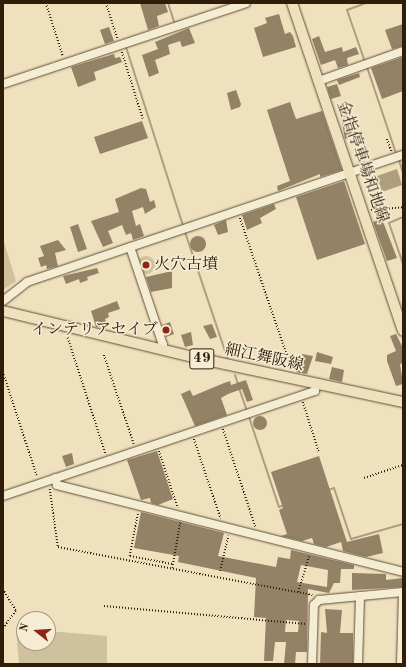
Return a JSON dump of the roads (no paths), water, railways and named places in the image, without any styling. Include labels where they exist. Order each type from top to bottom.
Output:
[{"type":"main road","name":"金指停車場和地線","points":[[292,3],[403,331]]},
{"type":"main road","name":"細江舞阪線","points":[[3,311],[162,350],[403,402]]},
{"type":"street","points":[[3,84],[120,45],[229,6],[246,3]]},
{"type":"street","points":[[319,81],[403,51]]},
{"type":"street","points":[[3,301],[27,282],[403,155]]},
{"type":"street","points":[[130,247],[163,345],[162,350]]},
{"type":"street","points":[[3,496],[315,391],[316,384]]},
{"type":"street","points":[[48,481],[57,485],[403,572]]},
{"type":"street","points":[[312,664],[314,605],[319,600],[403,592],[401,664]]},
{"type":"street","points":[[358,664],[360,596]]},
{"type":"waterway","points":[[168,3],[175,24]]},
{"type":"waterway","points":[[365,62],[347,10],[366,3]]},
{"type":"waterway","points":[[126,47],[183,226]]},
{"type":"waterway","points":[[367,67],[396,153]]},
{"type":"waterway","points":[[399,160],[403,173]]},
{"type":"waterway","points":[[403,217],[389,223],[403,264]]},
{"type":"waterway","points":[[185,232],[227,357]]},
{"type":"waterway","points":[[235,375],[238,384]]},
{"type":"waterway","points":[[239,388],[247,411]]},
{"type":"waterway","points":[[249,417],[279,507],[284,505]]},
{"type":"waterway","points":[[328,490],[334,488],[351,539],[403,524]]},
{"type":"place","name":"火穴古墳","points":[[146,265]]},
{"type":"place","name":"インテリアセイブ","points":[[166,330]]}]
